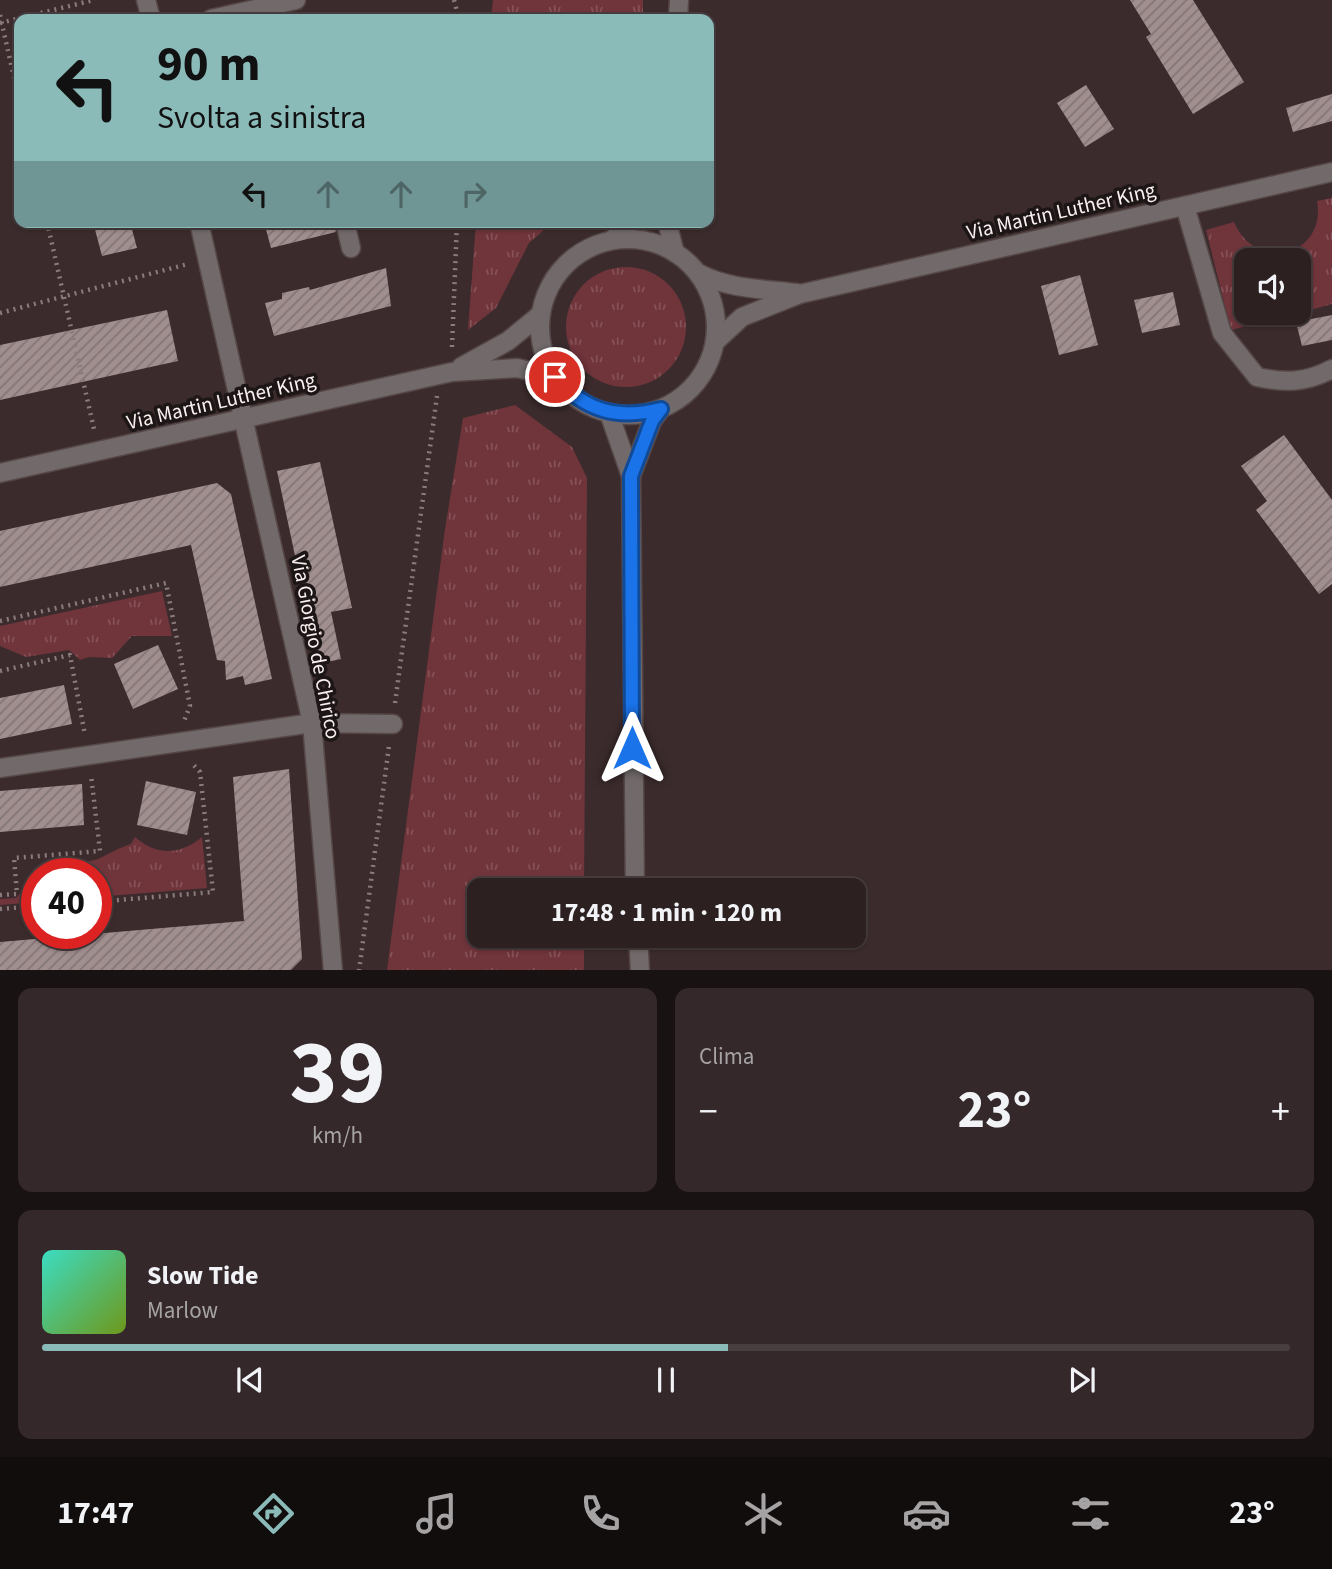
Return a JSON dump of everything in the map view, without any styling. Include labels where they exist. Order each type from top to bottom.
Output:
[{"type":"street","points":[[234,14],[293,1]]},
{"type":"street","name":"Via Martin Luther King","points":[[800,294],[1332,172]]},
{"type":"street","points":[[1185,206],[1222,333],[1257,377],[1288,383],[1313,378],[1332,369]]},
{"type":"street","name":"Via Giorgio de Chirico","points":[[200,228],[312,723],[333,970]]},
{"type":"street","points":[[346,228],[351,248]]},
{"type":"street","points":[[612,240],[623,228]]},
{"type":"street","points":[[669,228],[675,253]]},
{"type":"street","points":[[697,273],[713,305],[715,342],[697,383],[681,398],[661,409],[636,415],[609,414],[570,394],[555,377],[542,346],[541,314],[548,288],[565,265],[586,249],[612,240],[634,239],[655,243],[675,253],[697,273],[715,282],[800,294]]},
{"type":"street","points":[[715,342],[742,317],[800,294]]},
{"type":"street","points":[[452,363],[508,341],[541,314]]},
{"type":"street","points":[[452,363],[517,368],[555,377]]},
{"type":"street","name":"Via Martin Luther King","points":[[0,473],[245,420],[452,363]]},
{"type":"street","points":[[631,476],[652,421],[661,409]]},
{"type":"street","points":[[609,414],[631,476],[635,878]]},
{"type":"street","points":[[0,768],[312,723],[393,724]]},
{"type":"street","points":[[639,948],[640,970]]},
{"type":"path","points":[[37,14],[94,0]]},
{"type":"path","points":[[0,15],[14,79]]},
{"type":"path","points":[[48,228],[96,434]]},
{"type":"path","points":[[452,363],[457,228]]},
{"type":"path","points":[[0,313],[188,264]]},
{"type":"path","points":[[359,970],[437,395]]},
{"type":"path","points":[[0,621],[166,583],[190,706],[176,742],[200,772],[213,892],[112,901]]},
{"type":"path","points":[[0,671],[70,655],[89,755],[100,851],[14,858],[17,894],[0,895]]},
{"type":"path","points":[[0,909],[21,907]]},
{"type":"green space","points":[[493,0],[643,0],[643,14],[492,14]]},
{"type":"green space","points":[[1332,198],[1332,304],[1311,310],[1311,248],[1297,248],[1311,235],[1317,220],[1317,201]]},
{"type":"green space","points":[[1234,222],[1244,238],[1258,248],[1234,248],[1234,325],[1250,325],[1231,330],[1206,230]]},
{"type":"green space","points":[[476,228],[546,228],[529,243],[496,308],[468,330]]},
{"type":"green space","points":[[626,267],[649,272],[668,285],[681,304],[686,327],[681,350],[668,369],[649,382],[626,387],[603,382],[584,369],[571,350],[566,327],[571,304],[584,285],[603,272]]},
{"type":"green space","points":[[515,405],[572,447],[587,478],[584,878],[467,878],[467,948],[584,948],[584,970],[387,970],[445,529],[463,418]]},
{"type":"green space","points":[[162,591],[172,636],[132,636],[112,658],[89,657],[80,660],[69,650],[26,657],[0,646],[0,626]]},
{"type":"green space","points":[[135,837],[151,848],[168,851],[186,847],[202,837],[207,888],[112,896],[112,858],[100,858],[131,844]]},
{"type":"green space","points":[[21,893],[21,903],[0,905],[0,899],[16,898]]},
{"type":"building","points":[[1130,0],[1193,0],[1244,82],[1193,114],[1146,37],[1151,34]]},
{"type":"building","points":[[1086,85],[1114,129],[1085,147],[1057,103]]},
{"type":"building","points":[[1332,94],[1332,121],[1293,132],[1286,108]]},
{"type":"building","points":[[95,228],[132,228],[137,248],[102,256]]},
{"type":"building","points":[[266,228],[335,228],[336,232],[271,248]]},
{"type":"building","points":[[386,268],[391,306],[274,336],[265,303],[282,299],[282,293],[309,287],[310,290]]},
{"type":"building","points":[[1080,275],[1098,345],[1059,355],[1041,286]]},
{"type":"building","points":[[1173,292],[1180,325],[1142,333],[1134,300]]},
{"type":"building","points":[[167,310],[178,361],[0,400],[0,345]]},
{"type":"building","points":[[1332,315],[1332,340],[1302,346],[1297,325],[1311,325],[1311,319]]},
{"type":"building","points":[[1284,435],[1332,500],[1332,584],[1319,594],[1256,510],[1267,501],[1241,466]]},
{"type":"building","points":[[320,462],[352,608],[331,612],[341,659],[318,664],[277,471]]},
{"type":"building","points":[[217,483],[231,494],[272,679],[245,685],[243,676],[226,680],[225,661],[217,660],[191,545],[0,587],[0,531]]},
{"type":"building","points":[[158,645],[178,689],[133,709],[114,664]]},
{"type":"building","points":[[64,685],[72,724],[0,739],[0,698]]},
{"type":"building","points":[[289,769],[302,959],[291,970],[0,970],[0,942],[21,940],[21,949],[112,949],[112,932],[244,921],[233,777]]},
{"type":"building","points":[[146,781],[196,792],[187,835],[137,825]]},
{"type":"building","points":[[82,784],[84,825],[0,832],[0,791]]},
{"type":"route","points":[[555,377],[570,394],[609,414],[636,415],[661,409],[652,421],[631,476],[632,748]]}]
